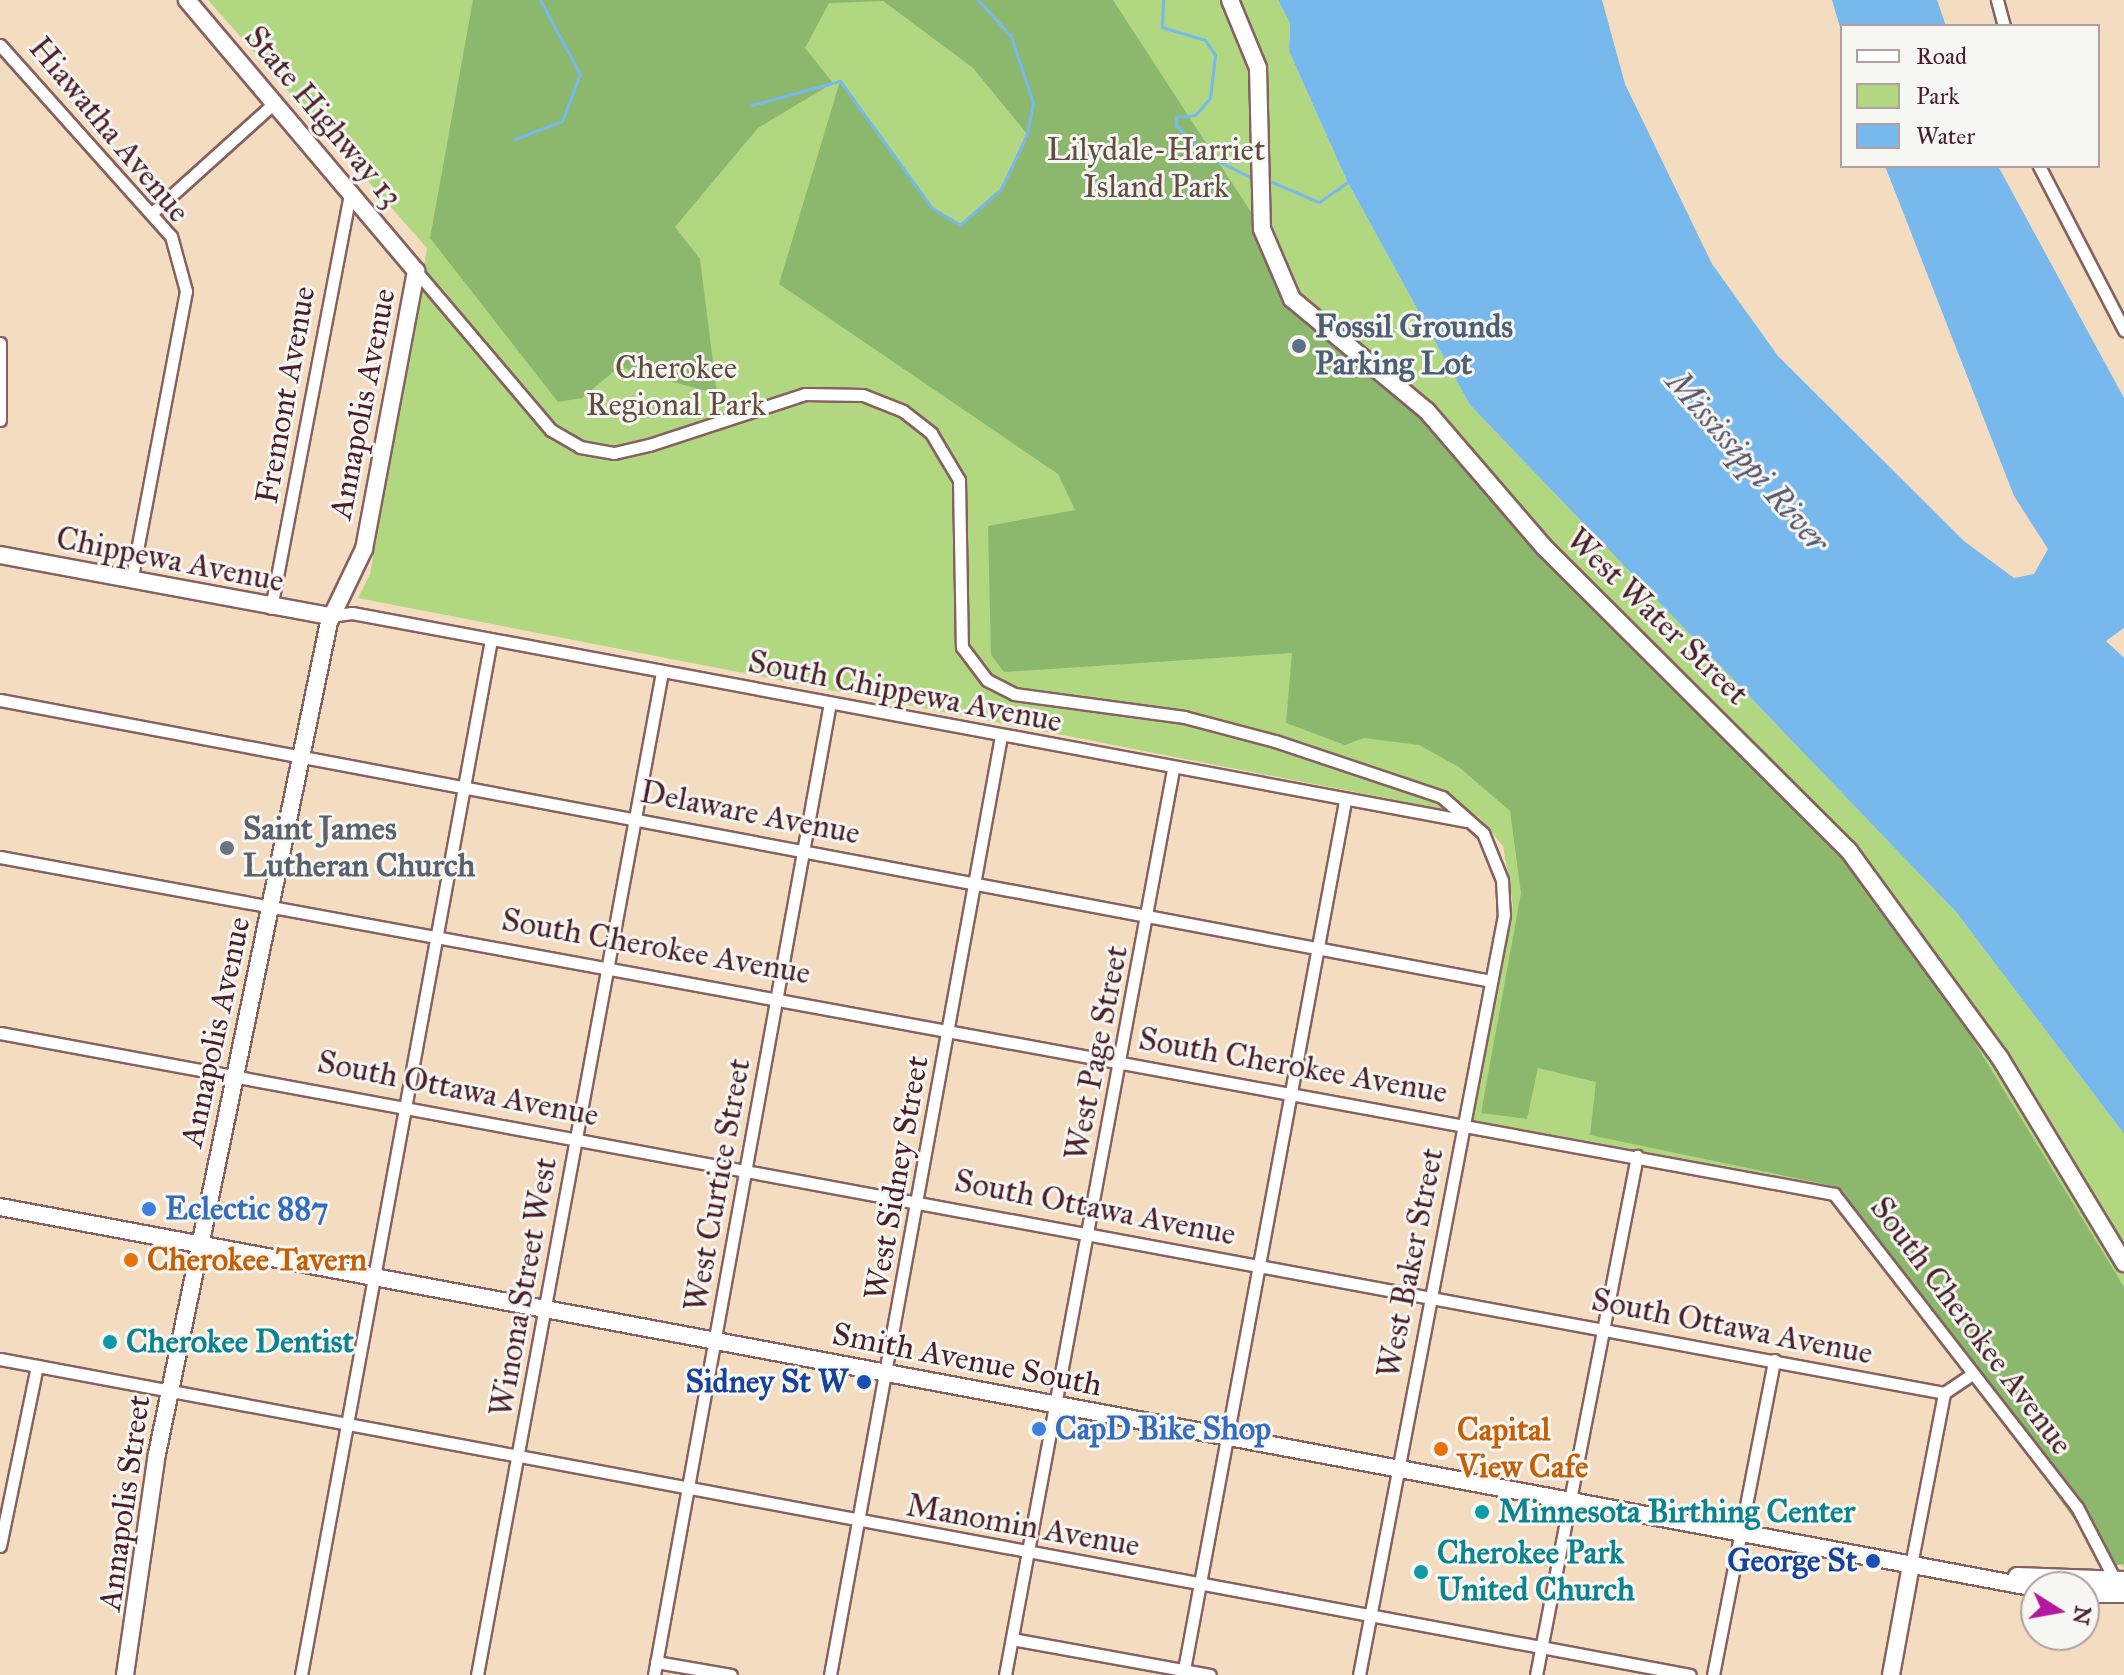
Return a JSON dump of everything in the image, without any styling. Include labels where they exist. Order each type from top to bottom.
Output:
[{"type":"street","name":"State Highway 13","points":[[187,0],[416,271]]},
{"type":"street","name":"West Water Street","points":[[1230,0],[1258,68],[1262,229],[1292,299],[1427,411],[1545,548],[1849,851],[2000,1058],[2124,1263]]},
{"type":"street","points":[[1997,0],[2003,24]]},
{"type":"street","name":"Hiawatha Avenue","points":[[0,45],[171,236],[186,291],[131,581]]},
{"type":"street","points":[[152,213],[274,103]]},
{"type":"street","points":[[2040,168],[2124,330]]},
{"type":"street","name":"Fremont Avenue","points":[[271,608],[350,192]]},
{"type":"street","name":"Annapolis Avenue","points":[[200,1246],[330,616],[366,539],[416,271]]},
{"type":"street","name":"West Baker Street","points":[[416,271],[551,430],[580,447],[614,453],[649,445],[805,394],[863,395],[903,411],[931,433],[959,480],[962,647],[987,680],[1014,694],[1141,709],[1275,741],[1442,797],[1471,821],[1495,854],[1502,880],[1491,981],[1359,1675]]},
{"type":"street","points":[[0,343],[0,420]]},
{"type":"street","name":"Chippewa Avenue","points":[[0,555],[271,608],[330,616]]},
{"type":"street","name":"South Chippewa Avenue","points":[[330,616],[347,612],[1345,801],[1471,821]]},
{"type":"street","points":[[301,1675],[440,934],[491,640]]},
{"type":"street","name":"Winona Street West","points":[[477,1675],[662,672]]},
{"type":"street","name":"Delaware Avenue","points":[[0,700],[301,758],[466,785],[1491,981]]},
{"type":"street","name":"West Curtice Street","points":[[654,1675],[807,850],[830,703]]},
{"type":"street","name":"West Sidney Street","points":[[830,1675],[952,1028],[1001,736]]},
{"type":"street","name":"West Page Street","points":[[1005,1675],[1150,914],[1173,769]]},
{"type":"street","points":[[1183,1673],[1294,1092],[1345,801]]},
{"type":"street","name":"South Cherokee Avenue","points":[[0,857],[608,964],[1637,1156],[1841,1198],[1972,1374],[2077,1507],[2122,1589]]},
{"type":"street","name":"South Ottawa Avenue","points":[[0,1033],[1944,1393]]},
{"type":"street","points":[[1536,1675],[1637,1156]]},
{"type":"street","name":"Smith Avenue South","points":[[0,1207],[2020,1585]]},
{"type":"street","name":"Annapolis Street","points":[[125,1675],[169,1394],[200,1246]]},
{"type":"street","points":[[0,1359],[169,1394]]},
{"type":"street","points":[[1713,1675],[1774,1360]]},
{"type":"street","points":[[0,1546],[37,1366]]},
{"type":"street","points":[[1891,1675],[1944,1393],[1972,1374]]},
{"type":"street","name":"Manomin Avenue","points":[[169,1394],[1690,1675]]},
{"type":"street","name":"Smith Avenue South","points":[[1971,1575],[2122,1589]]},
{"type":"street","points":[[2100,1592],[2122,1589]]},
{"type":"street","points":[[1012,1639],[1183,1673],[1210,1675]]},
{"type":"street","points":[[656,1662],[731,1675]]},
{"type":"green space","name":"Cherokee Regional Park","points":[[208,0],[1278,0],[1290,22],[1289,51],[1347,181],[1470,405],[1957,913],[2124,1134],[2124,1569],[2075,1488],[1838,1187],[1472,1120],[1513,905],[1503,846],[1478,816],[358,598],[370,574],[427,248]]},
{"type":"green space","name":"Cherokee Regional Park","points":[[473,0],[1113,0],[1262,229],[1299,307],[1412,396],[1884,894],[2124,1287],[2124,1564],[2108,1567],[1838,1187],[1590,1135],[1596,1082],[1538,1068],[1527,1119],[1481,1113],[1521,893],[1510,811],[1459,767],[1419,745],[1364,738],[1345,745],[1286,723],[1292,653],[1004,672],[991,655],[988,526],[1075,510],[1058,474],[779,284],[840,81],[932,208],[960,225],[1001,189],[1027,134],[973,68],[883,1],[829,3],[805,48],[833,83],[758,128],[675,227],[700,259],[717,394],[619,367],[582,398],[558,402],[430,238]]},
{"type":"water","name":"Mississippi River","points":[[1278,0],[1602,0],[1625,84],[1712,264],[1778,356],[1964,541],[2014,578],[2034,574],[2048,549],[2014,496],[1886,168],[1999,168],[2124,398],[2124,628],[2106,641],[2124,658],[2124,1134],[1957,913],[1470,405],[1347,181],[1289,51],[1290,23]]},
{"type":"water","points":[[1832,0],[1937,0],[1945,24],[1840,24],[1840,27]]},
{"type":"waterway","points":[[515,139],[562,121],[580,74],[540,0]]},
{"type":"waterway","points":[[752,105],[840,81],[932,208],[960,225],[1001,189],[1027,134],[1033,103],[1011,36],[978,0]]},
{"type":"waterway","points":[[1163,0],[1162,27],[1205,40],[1215,55],[1210,98],[1195,115],[1176,117],[1176,125],[1204,154],[1250,177]]},
{"type":"waterway","points":[[1272,182],[1319,202],[1350,180]]},
{"type":"place","name":"Fossil Grounds Parking Lot","points":[[1299,346]]},
{"type":"place","name":"Saint James Lutheran Church","points":[[227,848]]},
{"type":"place","name":"Eclectic 887","points":[[149,1209]]},
{"type":"place","name":"Cherokee Tavern","points":[[131,1260]]},
{"type":"place","name":"Cherokee Dentist","points":[[110,1342]]},
{"type":"place","name":"Sidney St W","points":[[864,1382]]},
{"type":"place","name":"CapD Bike Shop","points":[[1039,1429]]},
{"type":"place","name":"Capital View Cafe","points":[[1441,1449]]},
{"type":"place","name":"Minnesota Birthing Center","points":[[1482,1512]]},
{"type":"place","name":"George St","points":[[1873,1561]]},
{"type":"place","name":"Cherokee Park United Church","points":[[1421,1572]]},
{"type":"park label","name":"Lilydale-Harriet Island Park","points":[[1156,170]]}]
